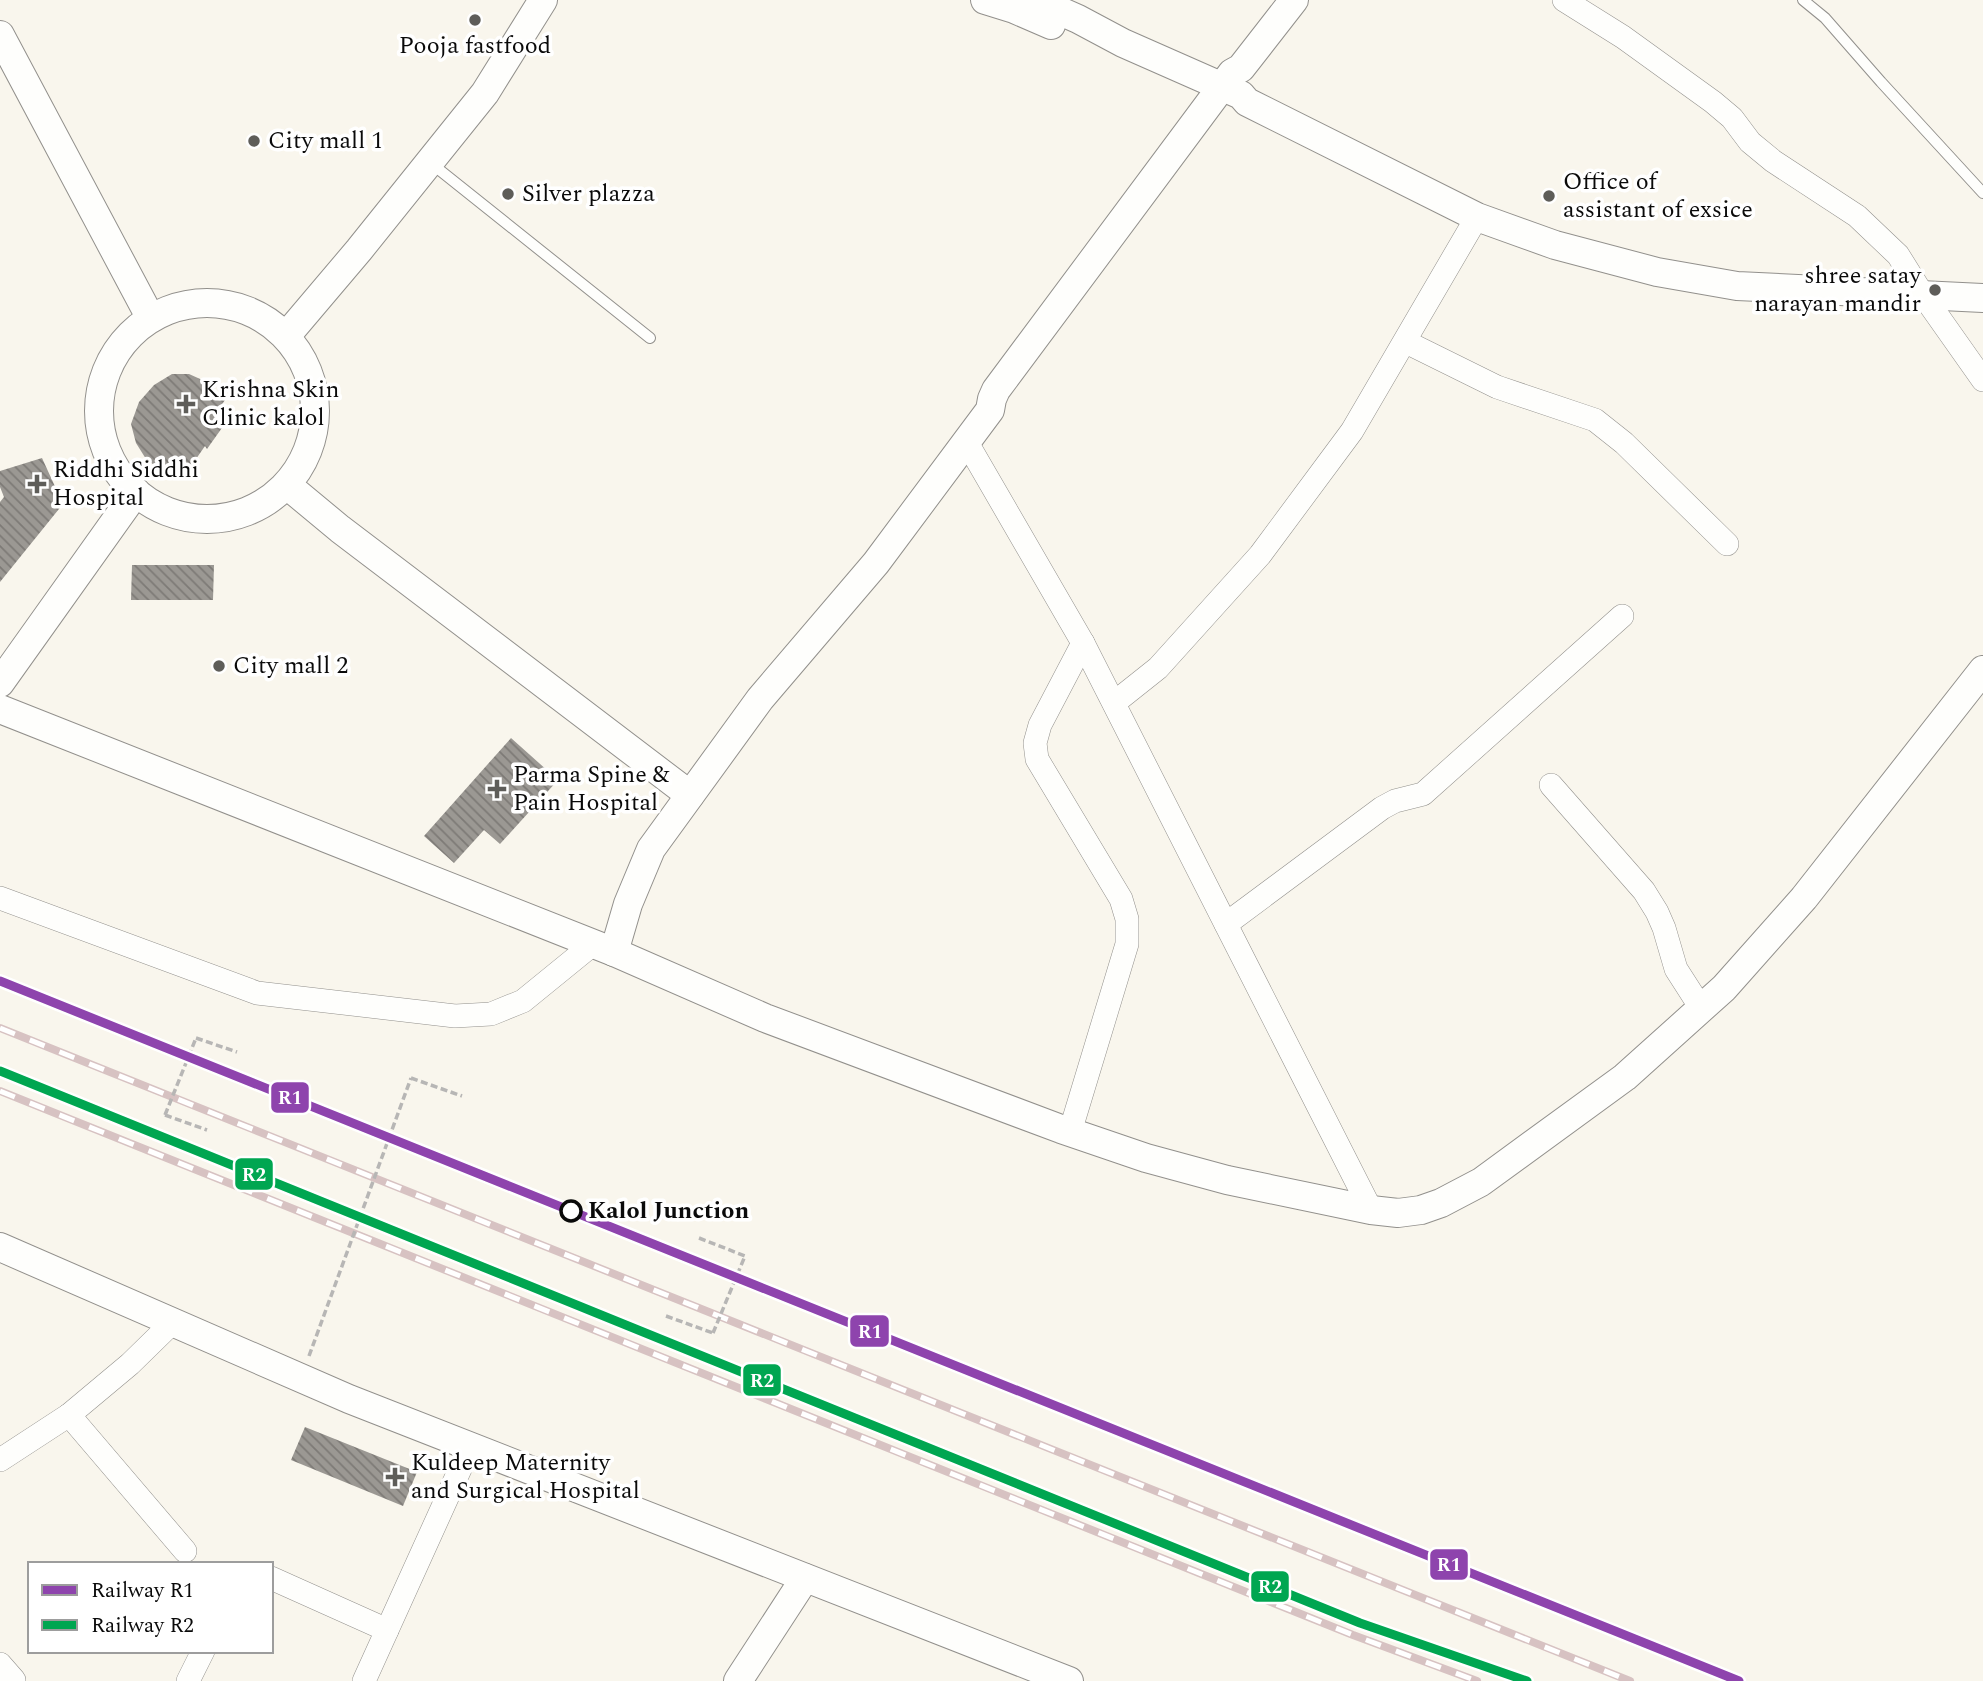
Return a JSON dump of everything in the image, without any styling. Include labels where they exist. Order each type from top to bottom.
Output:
[{"type":"street","points":[[287,335],[485,93],[543,0]]},
{"type":"street","points":[[985,0],[1014,9],[1117,58],[1231,91]]},
{"type":"street","points":[[1035,0],[1231,91],[1477,217],[1555,245],[1657,272],[1737,286],[1983,298]]},
{"type":"street","points":[[0,898],[257,993],[455,1016],[491,1014],[523,1001],[603,948],[628,904],[651,849],[690,795],[760,699],[876,563],[990,410],[996,390],[1231,91],[1294,0]]},
{"type":"street","points":[[1564,0],[1623,37],[1713,102],[1732,118],[1750,142],[1773,161],[1857,216],[1898,255],[1983,380]]},
{"type":"street","points":[[0,35],[150,317]]},
{"type":"street","points":[[1114,703],[1158,668],[1260,555],[1352,431],[1477,217]]},
{"type":"street","points":[[222,302],[257,313],[287,335],[302,356],[312,380],[317,405],[314,434],[304,461],[287,485],[257,508],[222,519],[185,518],[150,504],[122,480],[104,448],[98,411],[104,375],[122,342],[150,317],[185,304],[222,302]]},
{"type":"street","points":[[1406,342],[1497,387],[1595,420],[1624,443],[1727,544]]},
{"type":"street","points":[[966,441],[1083,643],[1371,1210]]},
{"type":"street","points":[[287,485],[340,530],[690,795]]},
{"type":"street","points":[[0,683],[136,492]]},
{"type":"street","points":[[1226,924],[1382,808],[1395,801],[1423,794],[1622,616]]},
{"type":"street","points":[[1070,1132],[1127,944],[1127,919],[1121,899],[1037,759],[1035,743],[1040,725],[1083,643]]},
{"type":"street","points":[[0,709],[603,948],[765,1018],[1070,1132],[1146,1158],[1227,1180],[1371,1210],[1398,1213],[1421,1210],[1462,1194],[1625,1077],[1724,988],[1804,898],[1983,670]]},
{"type":"street","points":[[1551,785],[1644,891],[1664,928],[1676,969],[1701,1009]]},
{"type":"street","points":[[0,1247],[349,1399],[805,1578],[1029,1674],[1069,1681]]},
{"type":"street","points":[[0,1460],[69,1415],[130,1364],[173,1322]]},
{"type":"street","points":[[69,1415],[185,1551]]},
{"type":"street","points":[[364,1681],[470,1447]]},
{"type":"street","points":[[738,1681],[805,1578]]},
{"type":"street","points":[[273,1579],[387,1630]]},
{"type":"street","points":[[188,1681],[202,1653]]},
{"type":"street","points":[[0,1664],[14,1680]]},
{"type":"lane","points":[[1803,0],[1825,18],[1983,193]]},
{"type":"lane","points":[[429,162],[650,338]]},
{"type":"path","points":[[207,1130],[165,1115],[196,1038],[237,1052]]},
{"type":"path","points":[[309,1356],[411,1078],[462,1096]]},
{"type":"path","points":[[666,1316],[713,1334],[745,1256],[699,1238]]},
{"type":"building","points":[[172,374],[189,374],[209,383],[225,400],[218,410],[229,418],[187,472],[171,473],[146,459],[136,443],[131,424],[139,402],[154,385]]},
{"type":"building","points":[[42,458],[63,504],[0,582],[0,502],[4,497],[0,487],[0,471]]},
{"type":"building","points":[[132,565],[214,565],[213,600],[131,600]]},
{"type":"building","points":[[511,738],[558,780],[500,844],[484,830],[454,863],[424,836]]},
{"type":"building","points":[[305,1427],[417,1472],[403,1506],[291,1460]]},
{"type":"railway","points":[[0,981],[1739,1681]]},
{"type":"railway","points":[[0,1028],[1630,1681]]},
{"type":"railway","points":[[0,1071],[1360,1623],[1527,1681]]},
{"type":"railway","points":[[0,1091],[1353,1635],[1477,1681]]},
{"type":"rail line","name":"R1","points":[[0,981],[1739,1681]]},
{"type":"rail line","name":"R2","points":[[0,1071],[1360,1623],[1527,1681]]},
{"type":"place","name":"Pooja fastfood","points":[[475,20]]},
{"type":"place","name":"City mall 1","points":[[254,141]]},
{"type":"place","name":"Silver plazza","points":[[508,194]]},
{"type":"place","name":"Office of assistant of exsice","points":[[1549,196]]},
{"type":"place","name":"shree satay narayan mandir","points":[[1935,290]]},
{"type":"place","name":"Krishna Skin Clinic kalol","points":[[186,404]]},
{"type":"place","name":"Riddhi Siddhi Hospital","points":[[37,484]]},
{"type":"place","name":"City mall 2","points":[[219,666]]},
{"type":"place","name":"Parma Spine & Pain Hospital","points":[[497,789]]},
{"type":"place","name":"Kalol Junction","points":[[571,1211]]},
{"type":"place","name":"Kuldeep Maternity and Surgical Hospital","points":[[395,1477]]}]
